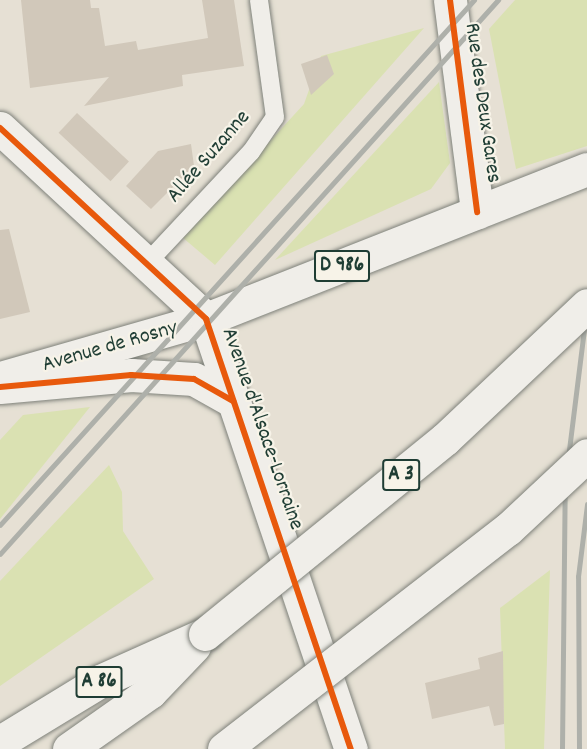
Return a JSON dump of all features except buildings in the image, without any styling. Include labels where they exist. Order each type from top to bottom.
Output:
[{"type":"main road","name":"Rue des Deux Gares","points":[[450,0],[477,212]]},
{"type":"main road","name":"Avenue d'Alsace-Lorraine","points":[[0,128],[206,319],[351,749]]},
{"type":"main road","name":"Avenue de Rosny","points":[[0,378],[206,319],[586,170]]},
{"type":"main road","name":"A 3","points":[[69,749],[150,692],[205,634],[445,439],[587,305]]},
{"type":"main road","points":[[0,387],[131,375],[194,379],[233,401]]},
{"type":"main road","points":[[224,749],[508,529],[587,455]]},
{"type":"main road","name":"A 86","points":[[0,742],[100,681],[205,634]]},
{"type":"lane","name":"Allée Suzanne","points":[[147,262],[251,152],[276,117],[259,0]]},
{"type":"green space","points":[[515,0],[587,0],[587,146],[516,169],[489,29]]},
{"type":"green space","points":[[424,28],[215,265],[182,237],[304,104],[321,56]]},
{"type":"green space","points":[[439,82],[450,163],[431,189],[275,260]]},
{"type":"green space","points":[[90,407],[0,519],[0,440],[23,415]]},
{"type":"green space","points":[[109,465],[122,492],[123,531],[154,579],[0,686],[0,581]]},
{"type":"green space","points":[[550,570],[544,749],[505,749],[500,608]]},
{"type":"railway","points":[[0,525],[474,0]]},
{"type":"railway","points":[[0,554],[498,0]]},
{"type":"railway","points":[[562,749],[565,482],[587,306]]},
{"type":"railway","points":[[579,749],[578,577],[587,505]]},
{"type":"cycle path","points":[[450,0],[477,212]]},
{"type":"cycle path","points":[[0,128],[206,319],[351,749]]},
{"type":"cycle path","points":[[0,387],[131,375],[194,379],[233,401]]}]
